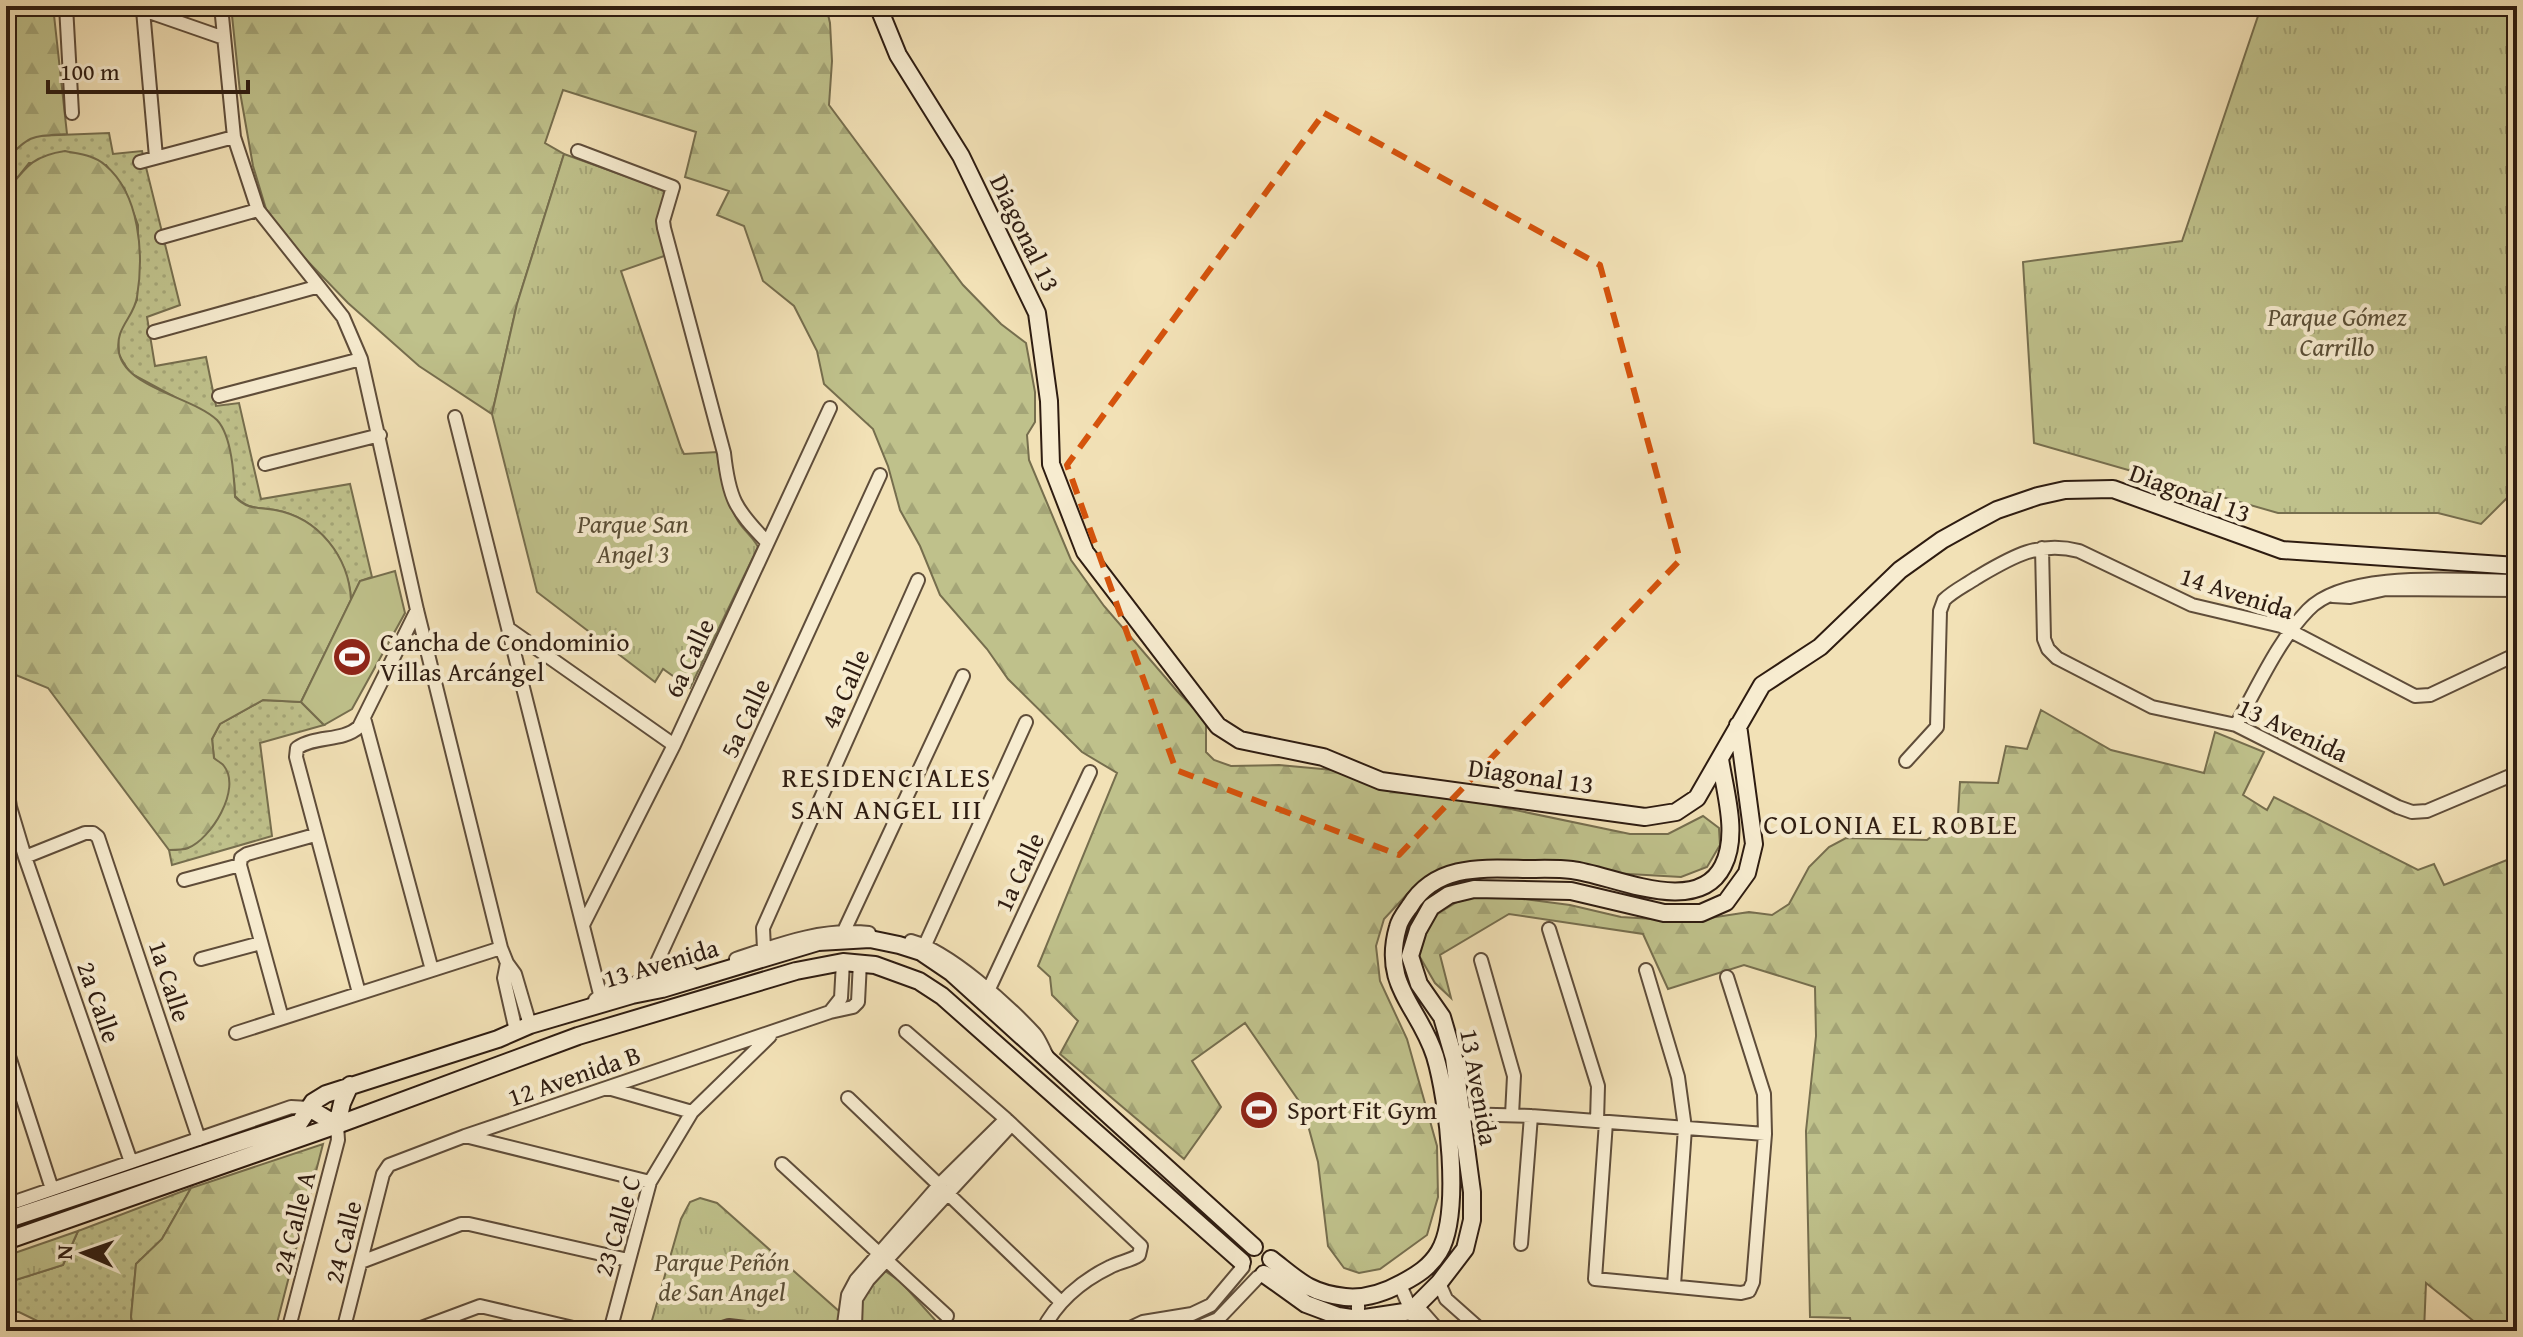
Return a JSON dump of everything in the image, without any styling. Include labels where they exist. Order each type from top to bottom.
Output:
[{"type":"street","points":[[66,6],[72,113]]},
{"type":"street","points":[[221,6],[234,137],[258,210],[316,287],[343,317],[361,359],[417,610],[501,948],[515,974],[523,1028]]},
{"type":"street","name":"Diagonal 13","points":[[878,6],[898,55],[961,156],[1037,313],[1049,401],[1051,464],[1085,552],[1218,726],[1240,740],[1323,757],[1381,781],[1645,817],[1676,812],[1697,798],[1762,685],[1820,647],[1900,570],[1942,540],[1997,510],[2065,490],[2113,489],[2282,550],[2517,566]]},
{"type":"street","points":[[156,157],[137,8],[224,38]]},
{"type":"street","points":[[140,162],[234,137]]},
{"type":"street","points":[[578,151],[673,187],[663,221],[664,228],[724,453],[728,486],[736,506],[767,542]]},
{"type":"street","points":[[162,237],[258,210]]},
{"type":"street","points":[[154,332],[316,287]]},
{"type":"street","points":[[219,396],[361,359]]},
{"type":"street","name":"6a Calle","points":[[583,925],[674,745],[830,408]]},
{"type":"street","points":[[455,417],[600,994]]},
{"type":"street","points":[[265,464],[380,435]]},
{"type":"street","name":"5a Calle","points":[[660,985],[658,960],[880,475]]},
{"type":"street","name":"13 Avenida","points":[[2042,548],[2044,639],[2050,652],[2152,707],[2236,725],[2412,812],[2432,809],[2517,773]]},
{"type":"street","name":"14 Avenida","points":[[1906,761],[1937,727],[1940,611],[1944,600],[2015,555],[2042,548],[2079,551],[2192,605],[2262,621],[2290,631],[2420,697],[2517,654]]},
{"type":"street","name":"4a Calle","points":[[764,949],[763,928],[918,580]]},
{"type":"street","points":[[2236,725],[2290,631],[2314,605],[2346,589],[2391,581],[2517,581]]},
{"type":"street","points":[[2333,596],[2350,597],[2386,589],[2517,590]]},
{"type":"street","points":[[359,993],[315,835],[296,757],[297,748],[305,743],[353,732],[364,718],[417,610]]},
{"type":"street","points":[[509,629],[674,745]]},
{"type":"street","points":[[844,931],[963,676]]},
{"type":"street","points":[[364,718],[432,970]]},
{"type":"street","points":[[925,945],[1026,722]]},
{"type":"street","name":"13 Avenida","points":[[1264,1270],[1310,1290],[1358,1298],[1400,1285],[1422,1272],[1439,1252],[1450,1224],[1453,1195],[1449,1153],[1454,1114],[1454,1058],[1442,1017],[1419,984],[1410,956],[1418,930],[1431,907],[1449,895],[1474,889],[1571,891],[1664,913],[1701,913],[1726,902],[1747,873],[1754,844],[1738,724]]},
{"type":"street","name":"13 Avenida","points":[[1414,1308],[1439,1283],[1465,1249],[1472,1220],[1472,1192],[1467,1149],[1435,1056],[1401,991],[1392,954],[1399,923],[1417,895],[1440,877],[1472,868],[1572,870],[1661,891],[1695,889],[1713,881],[1724,865],[1731,834],[1720,759]]},
{"type":"street","name":"1a Calle","points":[[988,991],[1090,772]]},
{"type":"street","name":"2a Calle","points":[[6,781],[8,808],[131,1162]]},
{"type":"street","name":"1a Calle","points":[[25,857],[85,833],[98,837],[199,1139]]},
{"type":"street","points":[[282,1018],[240,865],[241,858],[315,835]]},
{"type":"street","points":[[184,880],[240,865]]},
{"type":"street","points":[[1549,929],[1598,1086],[1601,1121],[1595,1279],[1741,1293],[1749,1291],[1753,1282],[1765,1134],[1764,1094],[1727,977]]},
{"type":"street","points":[[578,1036],[571,1028],[578,1012],[600,994],[660,985],[813,934],[844,931],[882,934],[925,945],[943,955],[1037,1036],[1047,1057]]},
{"type":"street","name":"13 Avenida","points":[[6,1220],[300,1122],[320,1097],[523,1028],[660,985],[818,942],[870,939],[921,952],[952,973],[1254,1247]]},
{"type":"street","points":[[201,959],[261,943]]},
{"type":"street","points":[[236,1033],[501,948]]},
{"type":"street","points":[[1481,960],[1514,1076],[1512,1115]]},
{"type":"street","points":[[830,1012],[841,998],[843,962]]},
{"type":"street","name":"13 Avenida","points":[[6,1241],[337,1125],[578,1036],[796,971],[860,962],[894,970],[942,996],[1242,1265]]},
{"type":"street","name":"12 Avenida B","points":[[389,1165],[465,1136],[856,1005],[860,962]]},
{"type":"street","points":[[1646,970],[1678,1077],[1685,1128],[1674,1285]]},
{"type":"street","points":[[660,985],[667,1010]]},
{"type":"street","name":"23 Calle C","points":[[610,1331],[650,1182],[692,1112],[774,1032]]},
{"type":"street","points":[[906,1032],[1141,1246],[1139,1255],[1110,1266],[1079,1286],[1061,1302],[1042,1331]]},
{"type":"street","points":[[498,1039],[506,1062]]},
{"type":"street","points":[[6,1047],[52,1189]]},
{"type":"street","points":[[6,1205],[291,1107],[309,1108],[337,1125],[350,1085]]},
{"type":"street","points":[[608,1088],[692,1112]]},
{"type":"street","points":[[848,1098],[1061,1302]]},
{"type":"street","points":[[1454,1114],[1531,1116],[1765,1134]]},
{"type":"street","points":[[1521,1244],[1531,1116]]},
{"type":"street","points":[[848,1328],[856,1299],[884,1256],[943,1188],[1008,1122]]},
{"type":"street","name":"24 Calle A","points":[[288,1331],[338,1140],[337,1125]]},
{"type":"street","points":[[465,1136],[650,1182]]},
{"type":"street","points":[[1449,1153],[1467,1149]]},
{"type":"street","points":[[782,1164],[947,1316]]},
{"type":"street","name":"24 Calle","points":[[343,1331],[383,1174],[389,1165]]},
{"type":"street","points":[[361,1262],[461,1224],[628,1260]]},
{"type":"street","points":[[1124,1331],[1143,1322],[1192,1314],[1211,1305],[1242,1265],[1245,1253],[1254,1247],[1265,1250],[1264,1270],[1218,1319],[1189,1331]]},
{"type":"street","points":[[1242,1265],[1249,1275],[1264,1270]]},
{"type":"street","points":[[1264,1270],[1306,1304],[1362,1325],[1414,1308]]},
{"type":"street","points":[[1439,1283],[1446,1299],[1482,1331]]},
{"type":"street","points":[[1400,1285],[1414,1308],[1439,1331]]},
{"type":"street","points":[[1358,1298],[1362,1325]]},
{"type":"street","points":[[413,1331],[480,1306],[586,1331]]},
{"type":"street","points":[[1414,1308],[1417,1331]]},
{"type":"street","points":[[713,1331],[729,1326],[773,1331]]},
{"type":"highlighted area","points":[[1324,113],[1600,265],[1680,560],[1399,855],[1176,770],[1067,465]]},
{"type":"green space","points":[[6,6],[53,6],[67,134],[33,138],[6,160]]},
{"type":"green space","points":[[231,6],[826,6],[832,61],[829,105],[963,285],[1001,324],[1026,343],[1035,392],[1035,422],[1027,435],[1029,460],[1071,560],[1104,606],[1206,721],[1206,752],[1214,760],[1231,766],[1279,765],[1333,770],[1384,789],[1472,801],[1630,834],[1668,834],[1703,816],[1719,828],[1720,845],[1707,867],[1681,877],[1470,865],[1440,870],[1410,891],[1384,919],[1376,946],[1380,981],[1407,1039],[1437,1146],[1438,1197],[1427,1235],[1380,1269],[1359,1273],[1344,1268],[1328,1246],[1318,1162],[1303,1107],[1245,1023],[1192,1061],[1221,1107],[1184,1159],[1060,1054],[1078,1021],[1052,995],[1050,977],[1038,966],[1117,773],[1082,752],[1008,679],[987,649],[940,595],[920,546],[900,510],[888,466],[873,429],[824,384],[817,351],[794,306],[763,281],[744,226],[717,215],[729,191],[685,177],[696,132],[563,90],[545,143],[564,154],[517,304],[492,414],[419,366],[348,303],[291,244],[266,209],[253,166],[240,92]]},
{"type":"green space","name":"Parque Gómez Carrillo","points":[[2222,6],[2517,6],[2517,488],[2481,524],[2438,513],[2278,513],[2034,443],[2023,262],[2182,241],[2259,13]]},
{"type":"green space","points":[[109,133],[113,154],[142,151],[180,305],[147,317],[155,366],[206,357],[216,406],[239,403],[261,499],[350,484],[372,577],[360,581],[351,600],[344,569],[318,531],[291,514],[244,504],[235,496],[234,479],[199,410],[130,373],[119,355],[118,333],[137,300],[138,225],[124,188],[106,165],[29,163],[6,192],[6,160],[22,142],[33,136]]},
{"type":"green space","points":[[65,151],[91,157],[105,165],[117,177],[132,208],[140,262],[137,297],[119,337],[119,353],[125,365],[147,384],[217,420],[229,446],[235,497],[249,506],[291,514],[305,521],[329,542],[338,555],[349,584],[351,600],[301,702],[263,700],[220,724],[212,739],[214,758],[223,765],[229,776],[227,800],[206,835],[184,849],[169,850],[48,688],[6,671],[6,192],[31,164],[45,156]]},
{"type":"green space","name":"Parque San Angel 3","points":[[564,154],[667,191],[667,255],[621,271],[681,448],[684,454],[717,452],[730,505],[740,525],[758,547],[690,688],[663,669],[655,682],[537,592],[492,414],[517,304]]},
{"type":"green space","name":"Cancha de Condominio Villas Arcángel","points":[[395,571],[405,613],[352,709],[324,725],[301,702],[360,581]]},
{"type":"green space","points":[[263,700],[301,702],[324,725],[260,743],[272,836],[172,865],[169,850],[188,848],[214,759],[212,739],[220,724]]},
{"type":"green space","points":[[2041,710],[2111,750],[2204,773],[2215,732],[2264,752],[2243,795],[2267,810],[2274,797],[2418,870],[2434,864],[2444,885],[2517,856],[2517,1331],[2486,1331],[2426,1283],[2424,1331],[1853,1331],[1850,1318],[1810,1317],[1806,1131],[1816,1036],[1815,987],[1744,965],[1668,989],[1643,934],[1509,914],[1440,955],[1451,998],[1435,983],[1417,952],[1429,919],[1457,902],[1484,894],[1570,905],[1621,917],[1696,920],[1749,912],[1772,915],[1789,904],[1809,867],[1829,847],[1846,838],[1927,840],[1958,815],[1960,782],[1998,783],[2006,746],[2027,749]]},
{"type":"green space","points":[[323,1144],[275,1331],[134,1331],[131,1317],[136,1264],[162,1239],[191,1188]]},
{"type":"green space","points":[[191,1188],[162,1239],[136,1264],[131,1317],[134,1331],[58,1331],[19,1312],[6,1312],[6,1283],[63,1265],[78,1231]]},
{"type":"green space","name":"Parque Peñón de San Angel","points":[[700,1198],[717,1203],[840,1312],[860,1303],[880,1273],[885,1271],[901,1282],[945,1331],[649,1331],[681,1219],[690,1202]]},
{"type":"green space","points":[[78,1231],[63,1265],[6,1283],[6,1256]]},
{"type":"place","name":"Cancha de Condominio Villas Arcángel","points":[[352,657]]},
{"type":"place","name":"Sport Fit Gym","points":[[1259,1110]]},
{"type":"district","name":"RESIDENCIALES SAN ANGEL III","points":[[887,793]]},
{"type":"district","name":"COLONIA EL ROBLE","points":[[1891,824]]}]
